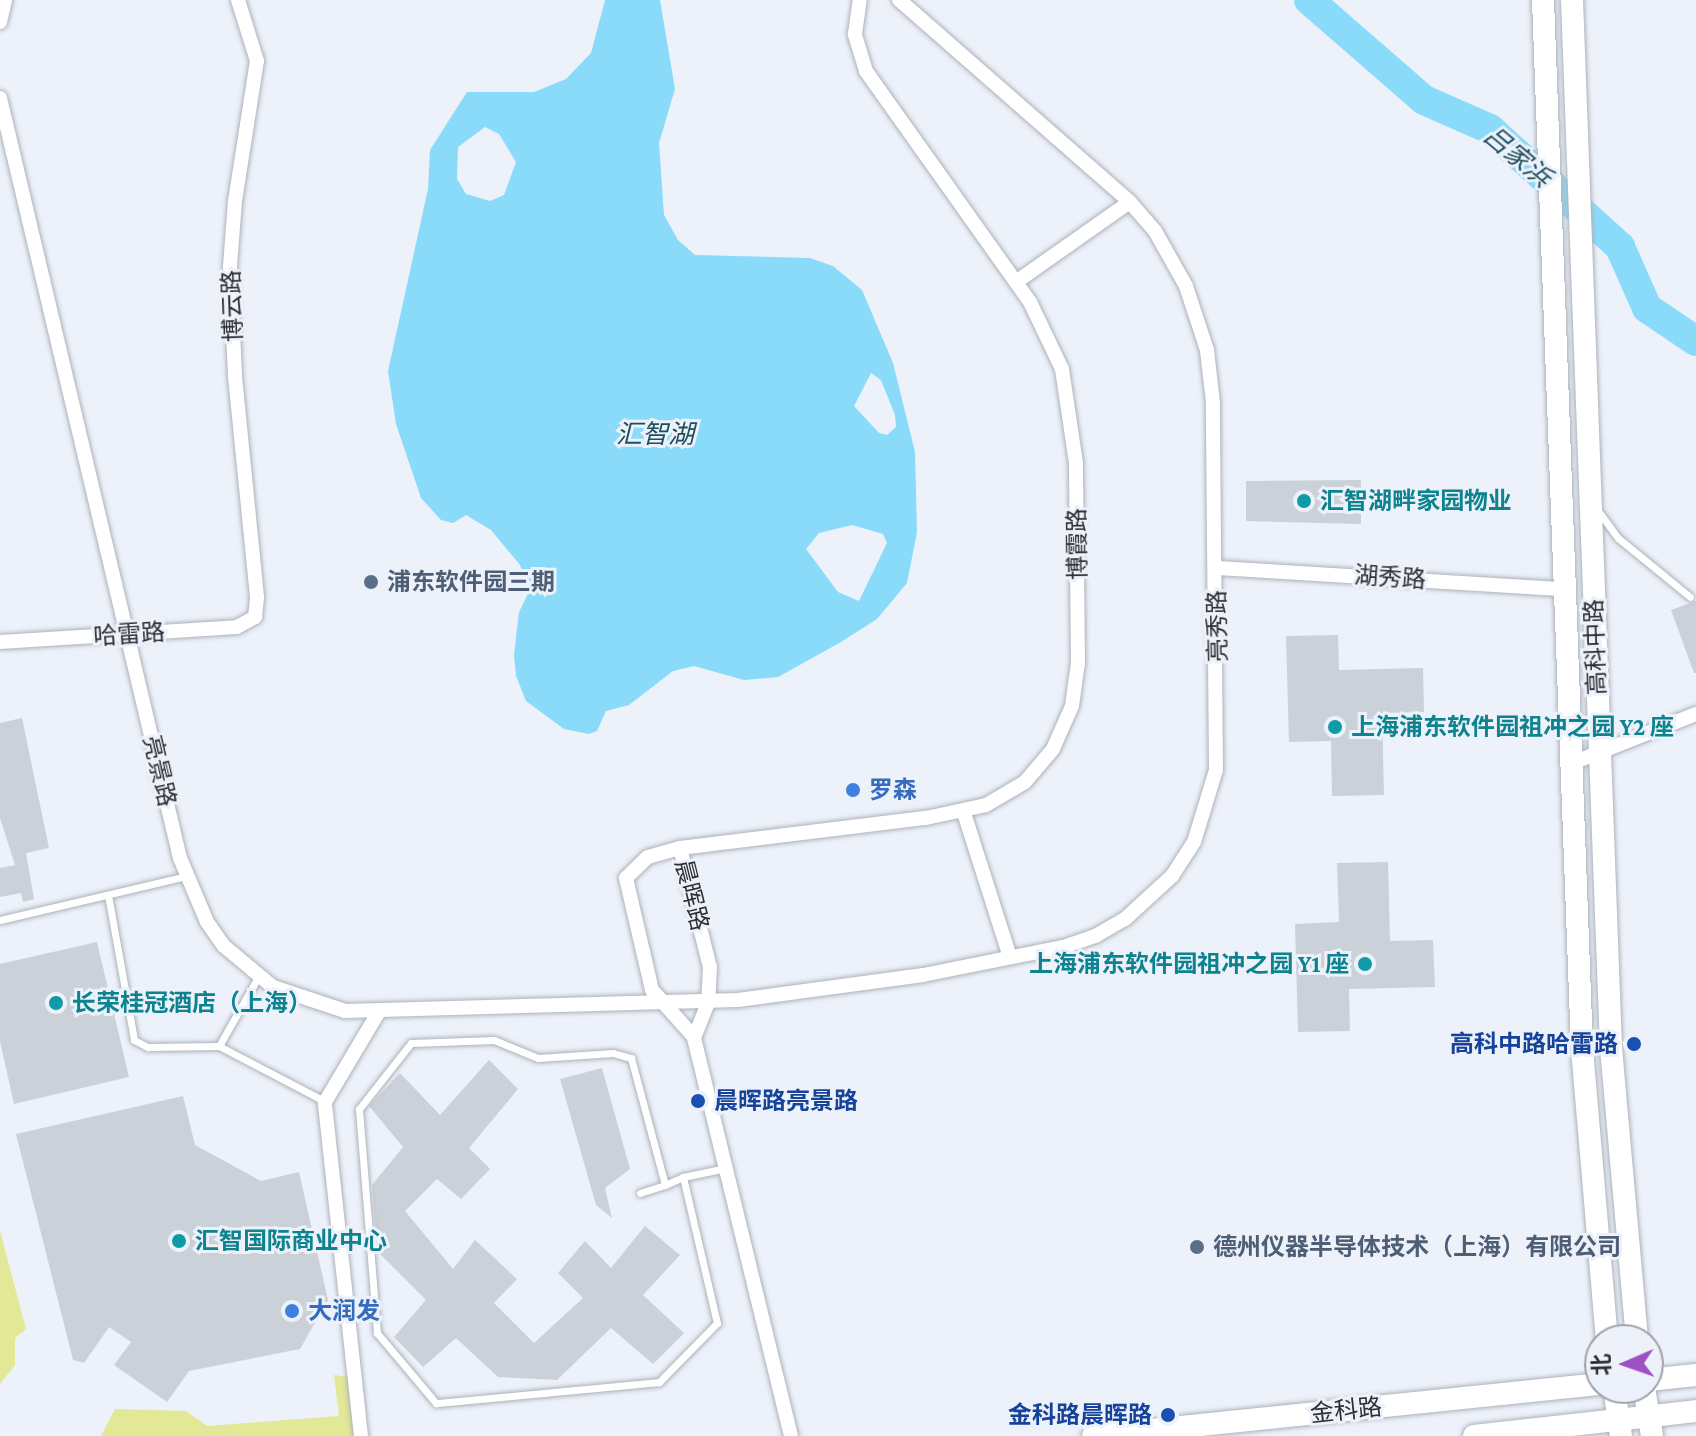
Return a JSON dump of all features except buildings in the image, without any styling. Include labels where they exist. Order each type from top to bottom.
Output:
[{"type":"main road","name":"高科中路","points":[[1543,0],[1584,1080],[1606,1324]]},
{"type":"main road","name":"高科中路","points":[[1572,0],[1611,1048],[1636,1324]]},
{"type":"main road","points":[[1664,1378],[1696,1375]]},
{"type":"main road","name":"金科路","points":[[1093,1436],[1584,1386]]},
{"type":"main road","points":[[1616,1404],[1620,1428]]},
{"type":"main road","points":[[1647,1404],[1650,1426]]},
{"type":"main road","points":[[1474,1436],[1650,1426],[1696,1411]]},
{"type":"street","points":[[0,22],[5,0]]},
{"type":"street","name":"博云路","points":[[238,0],[257,61],[236,186],[230,266],[255,617]]},
{"type":"street","name":"博霞路","points":[[680,848],[964,813],[1008,795],[1040,766],[1064,730],[1076,685],[1072,417],[1053,345],[1016,282],[877,90],[855,34],[860,0]]},
{"type":"street","name":"亮秀路","points":[[708,1003],[923,975],[1009,954],[1063,947],[1125,919],[1172,876],[1194,842],[1216,770],[1217,568],[1207,350],[1173,261],[1130,202],[899,0]]},
{"type":"street","name":"亮景路","points":[[0,98],[186,876],[215,934],[258,977],[321,1006],[378,1013],[708,1003]]},
{"type":"street","points":[[1016,282],[1130,202]]},
{"type":"street","name":"湖秀路","points":[[1217,568],[1564,589]]},
{"type":"street","name":"哈雷路","points":[[0,642],[237,627],[255,617]]},
{"type":"street","points":[[1570,764],[1696,714]]},
{"type":"street","points":[[964,813],[1009,954]]},
{"type":"street","name":"晨晖路","points":[[680,848],[710,967],[708,1003],[694,1037],[662,1004],[646,976],[626,878],[648,857],[680,848]]},
{"type":"street","points":[[361,1436],[325,1102],[378,1013]]},
{"type":"street","points":[[694,1037],[791,1436]]},
{"type":"lane","points":[[1590,500],[1618,538],[1690,597]]},
{"type":"lane","points":[[0,920],[186,876]]},
{"type":"lane","points":[[108,895],[134,1040],[148,1047],[219,1046],[325,1102]]},
{"type":"lane","points":[[219,1046],[258,977]]},
{"type":"lane","points":[[665,1185],[631,1058],[613,1053],[538,1058],[494,1040],[411,1043],[359,1109],[377,1333],[436,1403],[659,1382],[717,1323],[683,1177]]},
{"type":"lane","points":[[640,1193],[683,1177],[726,1168]]},
{"type":"green space","points":[[0,1231],[26,1329],[15,1338],[15,1365],[0,1384]]},
{"type":"green space","points":[[334,1375],[356,1378],[362,1436],[101,1436],[115,1409],[186,1411],[207,1426],[339,1416]]},
{"type":"water","name":"汇智湖","points":[[605,0],[660,0],[675,89],[659,143],[664,215],[678,240],[695,255],[810,258],[833,266],[862,290],[893,363],[915,452],[917,532],[907,583],[877,619],[841,642],[778,677],[744,680],[694,666],[673,671],[629,705],[606,711],[597,731],[589,734],[564,729],[526,701],[516,676],[514,655],[519,612],[530,590],[520,565],[491,530],[466,515],[453,523],[441,520],[421,498],[396,424],[388,371],[428,189],[430,150],[467,92],[534,92],[566,79],[591,53]],"holes":[[[485,127],[499,134],[516,162],[504,195],[490,201],[466,194],[457,179],[458,147]],[[871,373],[881,380],[895,415],[896,427],[887,435],[879,433],[854,406]],[[852,525],[883,534],[887,543],[859,601],[838,592],[806,549],[819,533]]]},
{"type":"waterway","name":"吕家浜","points":[[1309,0],[1424,100],[1490,129],[1620,247],[1647,308],[1696,341]]},
{"type":"place","name":"汇智湖畔家园物业","points":[[1304,501]]},
{"type":"place","name":"浦东软件园三期","points":[[371,582]]},
{"type":"place","name":"上海浦东软件园祖冲之园 Y2 座","points":[[1335,727]]},
{"type":"place","name":"罗森","points":[[853,790]]},
{"type":"place","name":"上海浦东软件园祖冲之园 Y1 座","points":[[1365,964]]},
{"type":"place","name":"长荣桂冠酒店（上海）","points":[[56,1003]]},
{"type":"place","name":"高科中路哈雷路","points":[[1634,1044]]},
{"type":"place","name":"晨晖路亮景路","points":[[698,1101]]},
{"type":"place","name":"汇智国际商业中心","points":[[179,1241]]},
{"type":"place","name":"德州仪器半导体技术（上海）有限公司","points":[[1197,1247]]},
{"type":"place","name":"大润发","points":[[292,1311]]},
{"type":"place","name":"金科路晨晖路","points":[[1168,1415]]}]
